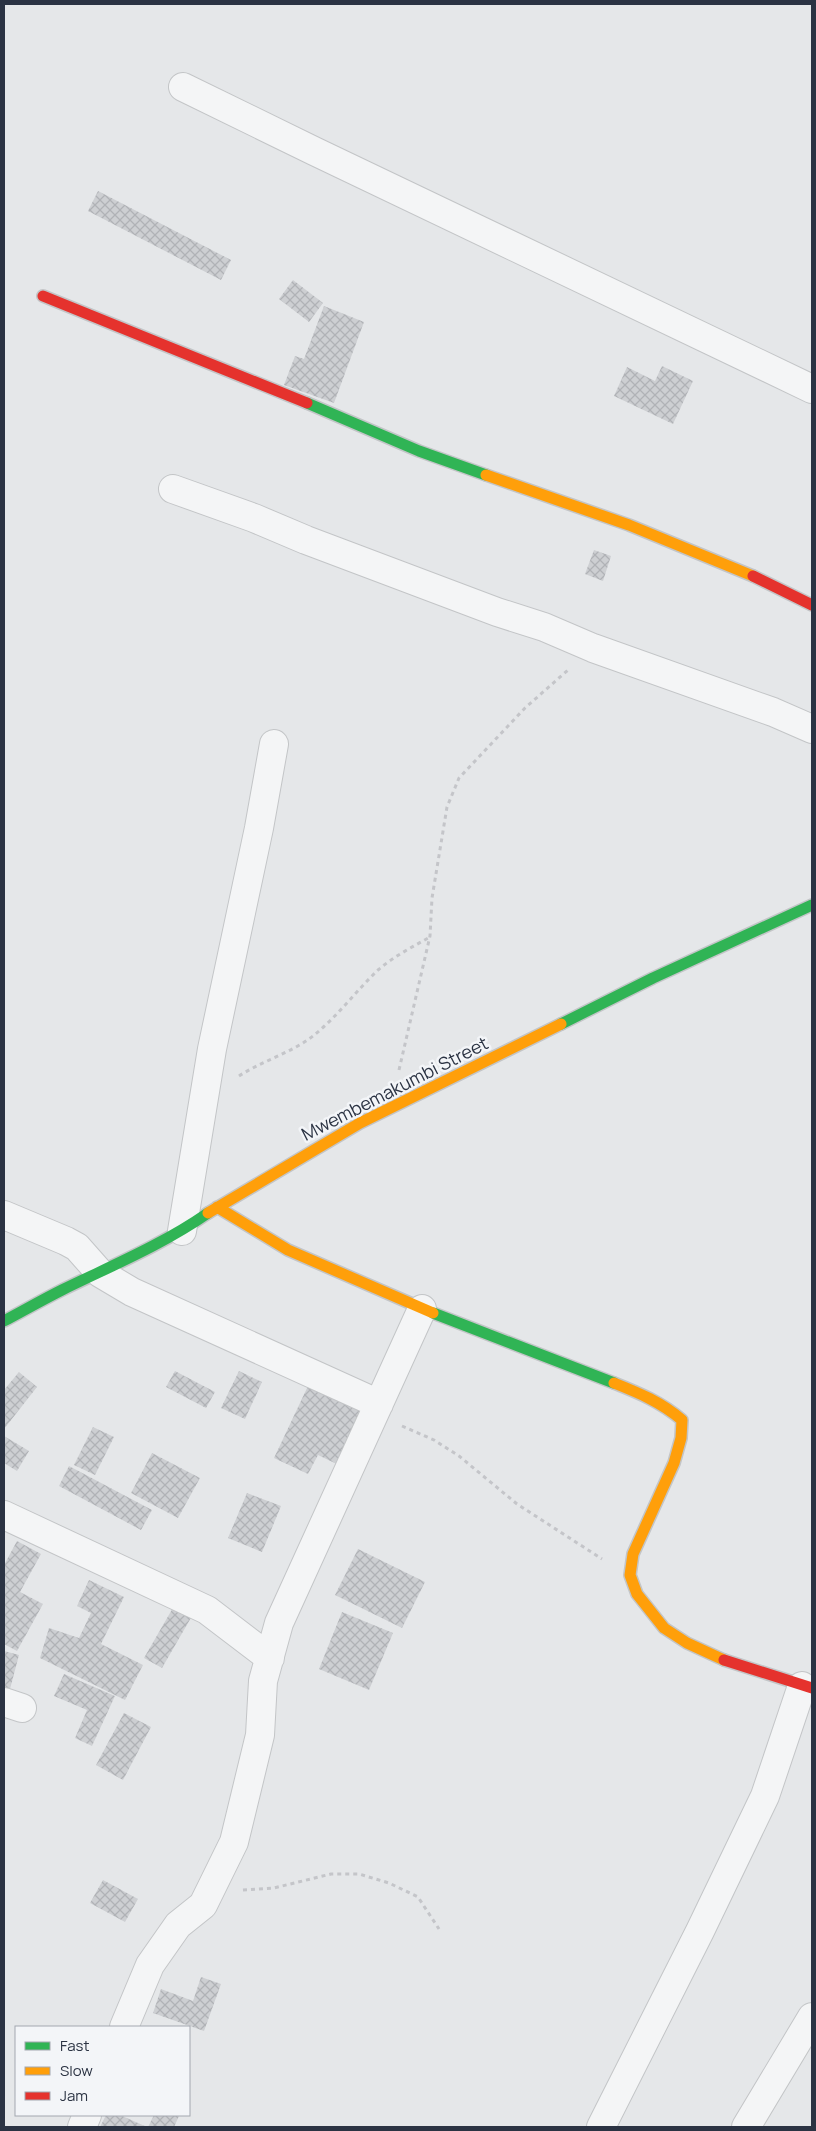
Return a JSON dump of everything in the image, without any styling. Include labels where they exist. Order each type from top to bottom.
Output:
[{"type":"street","points":[[184,87],[812,389]]},
{"type":"street","points":[[43,296],[244,376],[438,458],[646,530],[708,554],[781,588],[812,605]]},
{"type":"street","points":[[172,489],[254,518],[314,544],[544,627],[593,648],[773,712],[812,729]]},
{"type":"street","points":[[182,1231],[212,1049],[259,828],[274,744]]},
{"type":"street","name":"Mwembemakumbi Street","points":[[4,1321],[182,1231],[217,1207],[360,1123],[653,978],[812,905]]},
{"type":"street","points":[[217,1207],[288,1250],[422,1309],[645,1395],[668,1408],[682,1420],[680,1438],[674,1462],[633,1554],[630,1575],[637,1594],[664,1628],[687,1643],[727,1662],[807,1687],[765,1796],[688,1956],[601,2127]]},
{"type":"street","points":[[4,1215],[77,1247],[100,1273],[155,1303],[377,1409]]},
{"type":"street","points":[[124,2026],[150,1965],[178,1925],[203,1904],[234,1842],[260,1735],[263,1681],[279,1623],[422,1309]]},
{"type":"street","points":[[4,1515],[207,1610],[270,1658]]},
{"type":"street","points":[[746,2127],[812,2017]]},
{"type":"path","points":[[390,1109],[430,936],[432,898],[447,807],[459,778],[525,708],[593,648]]},
{"type":"path","points":[[205,1099],[257,1064],[281,1054],[313,1036],[380,969],[403,952],[430,936]]},
{"type":"path","points":[[377,1409],[459,1456],[517,1504],[579,1545],[630,1575]]},
{"type":"path","points":[[203,1904],[242,1890],[274,1888],[331,1874],[359,1874],[389,1883],[418,1897],[439,1929]]},
{"type":"building","points":[[98,191],[231,260],[221,280],[88,211]]},
{"type":"building","points":[[293,280],[323,303],[309,322],[279,299]]},
{"type":"building","points":[[324,306],[364,322],[334,403],[284,385],[295,356],[304,359]]},
{"type":"building","points":[[662,366],[693,381],[673,424],[614,396],[627,367],[655,381]]},
{"type":"building","points":[[594,550],[611,556],[603,581],[585,574]]},
{"type":"building","points":[[175,1371],[215,1392],[206,1408],[166,1387]]},
{"type":"building","points":[[239,1371],[262,1382],[245,1419],[221,1408]]},
{"type":"building","points":[[19,1372],[37,1387],[4,1429],[4,1390]]},
{"type":"building","points":[[308,1386],[370,1416],[345,1468],[318,1455],[308,1474],[274,1458]]},
{"type":"building","points":[[93,1427],[114,1437],[95,1475],[74,1465]]},
{"type":"building","points":[[4,1436],[29,1451],[17,1471],[4,1463]]},
{"type":"building","points":[[152,1453],[200,1478],[178,1518],[131,1493]]},
{"type":"building","points":[[69,1466],[152,1510],[141,1530],[59,1486]]},
{"type":"building","points":[[247,1493],[281,1506],[262,1552],[228,1538]]},
{"type":"building","points":[[17,1541],[41,1554],[20,1592],[43,1604],[17,1651],[4,1644],[4,1565]]},
{"type":"building","points":[[358,1549],[425,1582],[402,1628],[335,1595]]},
{"type":"building","points":[[89,1580],[124,1597],[101,1644],[143,1665],[125,1700],[40,1658],[49,1628],[79,1638],[91,1613],[77,1606]]},
{"type":"building","points":[[174,1606],[192,1616],[162,1668],[144,1658]]},
{"type":"building","points":[[342,1612],[393,1633],[369,1690],[319,1669]]},
{"type":"building","points":[[4,1651],[19,1655],[6,1704],[4,1704]]},
{"type":"building","points":[[64,1674],[115,1696],[92,1746],[75,1738],[87,1710],[54,1696]]},
{"type":"building","points":[[124,1713],[151,1727],[123,1780],[96,1765]]},
{"type":"building","points":[[103,1880],[138,1899],[125,1922],[90,1903]]},
{"type":"building","points":[[201,1977],[221,1984],[204,2031],[153,2013],[161,1989],[193,2001]]},
{"type":"building","points":[[106,2116],[122,2116],[147,2127],[100,2127]]},
{"type":"building","points":[[154,2116],[179,2116],[174,2127],[148,2127]]},
{"type":"traffic: fast","points":[[307,403],[419,451],[486,475]]},
{"type":"traffic: fast","points":[[561,1024],[653,978],[812,905]]},
{"type":"traffic: fast","points":[[4,1321],[62,1290],[155,1245],[208,1213]]},
{"type":"traffic: fast","points":[[433,1313],[614,1383]]},
{"type":"traffic: slow","points":[[486,475],[629,525],[753,576]]},
{"type":"traffic: slow","points":[[208,1213],[360,1123],[561,1024]]},
{"type":"traffic: slow","points":[[217,1207],[288,1250],[433,1313]]},
{"type":"traffic: slow","points":[[614,1383],[658,1403],[682,1420],[681,1438],[674,1463],[633,1554],[630,1575],[637,1594],[664,1628],[687,1643],[724,1660]]},
{"type":"traffic: jam","points":[[43,296],[307,403]]},
{"type":"traffic: jam","points":[[753,576],[812,605]]},
{"type":"traffic: jam","points":[[724,1660],[812,1688]]}]
